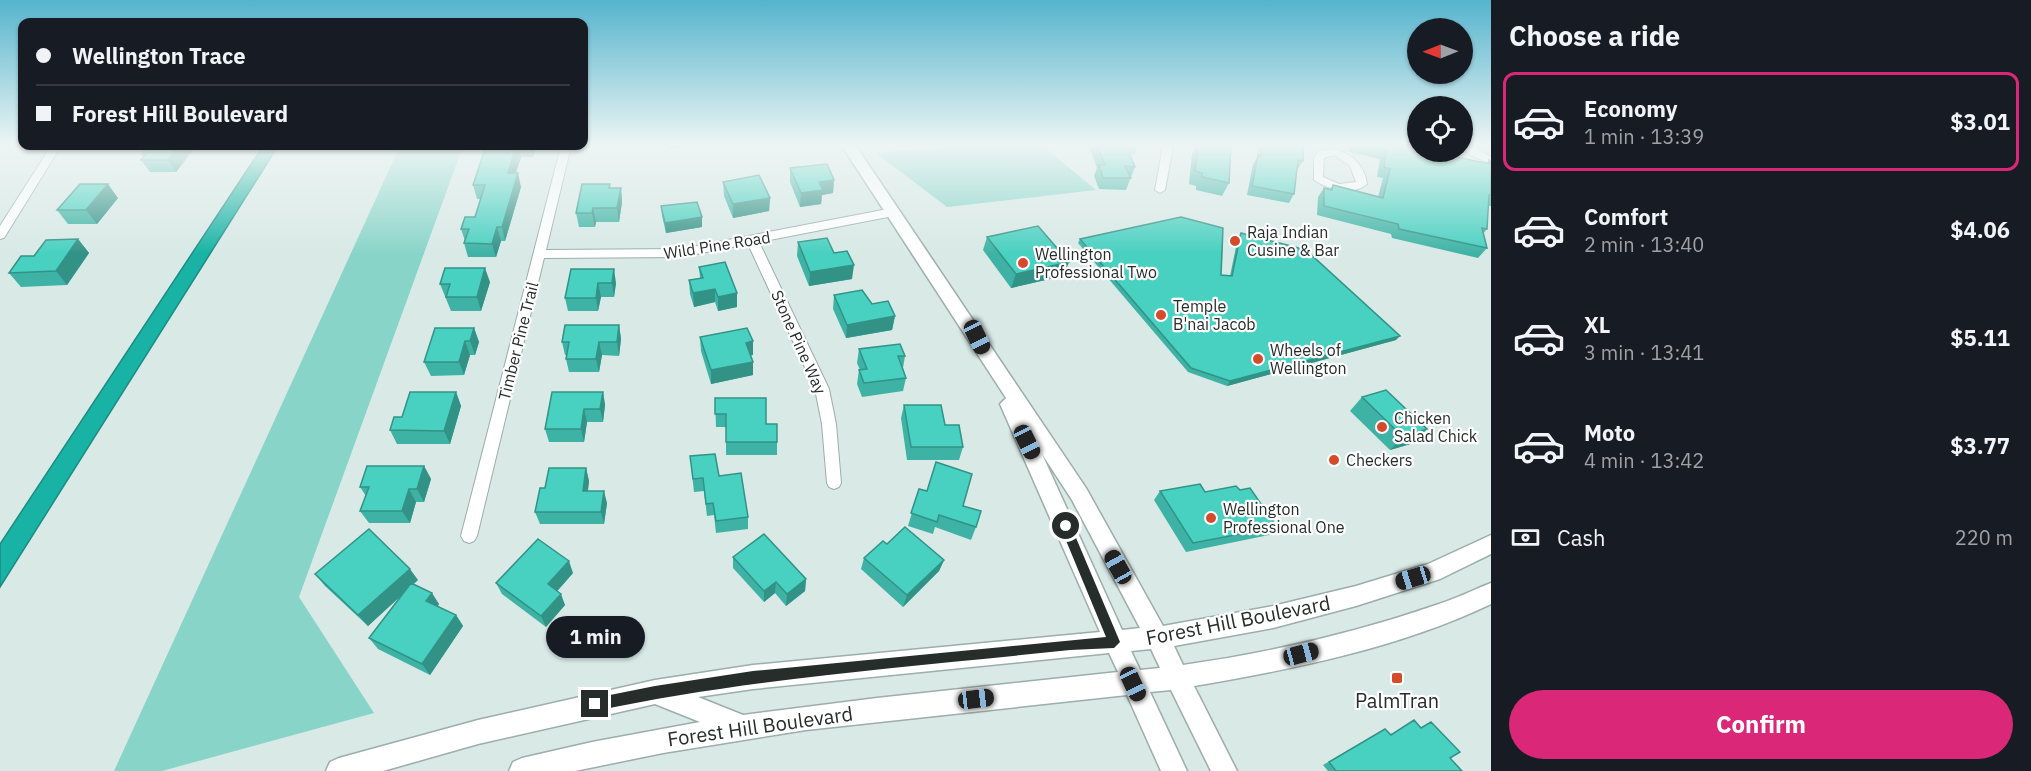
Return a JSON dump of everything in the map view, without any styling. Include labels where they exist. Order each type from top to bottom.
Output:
[{"type":"main road","points":[[873,182],[1079,494],[1156,637],[1224,771]]},
{"type":"main road","points":[[977,337],[1057,505],[1114,642],[1174,771]]},
{"type":"main road","name":"Forest Hill Boulevard","points":[[339,771],[477,732],[655,692],[753,677],[1156,637],[1273,617],[1356,596],[1432,572],[1491,544]]},
{"type":"main road","name":"Forest Hill Boulevard","points":[[522,771],[665,739],[741,727],[1177,678],[1301,654],[1386,632],[1464,606],[1491,593]]},
{"type":"main road","points":[[655,692],[741,727]]},
{"type":"street","points":[[0,235],[34,182]]},
{"type":"street","name":"Timber Pine Trail","points":[[469,536],[558,182]]},
{"type":"street","points":[[1160,190],[1161,182]]},
{"type":"street","name":"Wild Pine Road","points":[[540,254],[681,253],[893,212]]},
{"type":"street","name":"Stone Pine Way","points":[[752,240],[822,389],[830,424],[834,483]]},
{"type":"shaded area","points":[[239,182],[255,182],[0,587],[0,544]]},
{"type":"shaded area","points":[[384,182],[450,182],[299,597],[374,713],[162,771],[114,771]]},
{"type":"shaded area","points":[[914,182],[1086,182],[1096,190],[947,207]]},
{"type":"building","points":[[474,182],[515,182],[502,227],[497,227],[492,244],[464,243],[469,229],[461,229],[465,217],[475,217],[485,185],[473,185]]},
{"type":"building","points":[[723,182],[762,182],[770,198],[733,204]]},
{"type":"building","points":[[796,182],[819,182],[823,190],[801,193]]},
{"type":"building","points":[[1253,182],[1295,182],[1294,194],[1252,186]]},
{"type":"building","points":[[1387,182],[1491,182],[1487,229],[1482,228],[1487,248],[1399,229],[1398,224],[1324,206],[1324,188],[1332,190],[1333,185],[1383,198]]},
{"type":"building","points":[[80,184],[108,184],[86,210],[57,210]]},
{"type":"building","points":[[582,184],[610,184],[609,188],[621,188],[617,208],[593,208],[592,213],[576,213]]},
{"type":"building","points":[[697,202],[702,217],[665,223],[661,206]]},
{"type":"building","points":[[1181,217],[1223,228],[1221,275],[1232,276],[1241,233],[1306,250],[1400,336],[1230,381],[1191,368],[1080,239]]},
{"type":"building","points":[[1038,226],[1069,262],[1016,274],[987,237]]},
{"type":"building","points":[[827,238],[834,253],[847,251],[854,265],[810,272],[798,242]]},
{"type":"building","points":[[78,239],[56,271],[9,273],[21,256],[34,256],[46,240]]},
{"type":"building","points":[[725,262],[737,293],[718,297],[715,289],[693,293],[689,280],[703,278],[699,267]]},
{"type":"building","points":[[445,268],[485,268],[477,297],[446,297],[450,284],[440,284]]},
{"type":"building","points":[[571,269],[614,269],[612,283],[598,283],[596,298],[565,298]]},
{"type":"building","points":[[862,290],[872,304],[888,301],[895,316],[847,325],[834,295]]},
{"type":"building","points":[[565,325],[619,325],[617,342],[599,342],[596,359],[566,359],[569,342],[562,342]]},
{"type":"building","points":[[435,328],[474,328],[470,341],[465,341],[459,362],[424,362]]},
{"type":"building","points":[[747,328],[753,341],[746,343],[753,362],[711,370],[700,337]]},
{"type":"building","points":[[900,344],[905,356],[898,356],[906,378],[864,383],[859,370],[867,369],[859,349]]},
{"type":"building","points":[[1386,390],[1427,429],[1403,437],[1362,397]]},
{"type":"building","points":[[410,392],[456,392],[444,431],[390,430],[394,417],[402,417]]},
{"type":"building","points":[[552,392],[603,392],[600,409],[584,409],[581,429],[545,429]]},
{"type":"building","points":[[715,398],[766,398],[766,424],[777,424],[777,442],[726,442],[726,414],[715,414]]},
{"type":"building","points":[[904,405],[941,405],[945,425],[959,425],[963,447],[911,447]]},
{"type":"building","points":[[715,454],[719,476],[741,473],[748,517],[716,521],[713,503],[706,504],[703,478],[693,479],[690,456]]},
{"type":"building","points":[[936,462],[972,474],[963,506],[981,511],[976,527],[939,515],[937,522],[911,513],[919,489],[927,491]]},
{"type":"building","points":[[367,466],[424,466],[417,489],[409,489],[402,511],[360,511],[369,487],[360,487]]},
{"type":"building","points":[[549,468],[586,468],[583,491],[604,491],[601,512],[535,512],[540,488],[545,488]]},
{"type":"building","name":"Wellington Professional One","points":[[1200,484],[1205,492],[1236,486],[1240,490],[1250,488],[1277,527],[1193,543],[1160,491]]},
{"type":"building","points":[[905,527],[944,560],[907,595],[864,558],[883,541],[887,544]]},
{"type":"building","points":[[369,529],[410,569],[358,615],[315,574]]},
{"type":"building","points":[[764,534],[806,579],[787,594],[776,582],[764,591],[733,557]]},
{"type":"building","points":[[538,539],[569,561],[548,584],[561,594],[541,616],[496,583]]},
{"type":"building","points":[[411,583],[432,593],[426,601],[456,615],[422,664],[369,638]]},
{"type":"building","points":[[1414,720],[1421,728],[1431,722],[1460,752],[1450,758],[1462,771],[1336,771],[1329,762],[1385,729],[1391,735]]},
{"type":"place","name":"Raja Indian Cusine & Bar","points":[[1235,241]]},
{"type":"place","name":"Wellington Professional Two","points":[[1023,263]]},
{"type":"place","name":"Temple B'nai Jacob","points":[[1161,315]]},
{"type":"place","name":"Wheels of Wellington","points":[[1258,359]]},
{"type":"place","name":"Chicken Salad Chick","points":[[1382,427]]},
{"type":"place","name":"Checkers","points":[[1334,460]]},
{"type":"place","name":"Wellington Professional One","points":[[1211,518]]},
{"type":"place","name":"PalmTran","points":[[1397,678]]},
{"type":"route","points":[[595,704],[753,677],[1114,642],[1066,526]]}]
